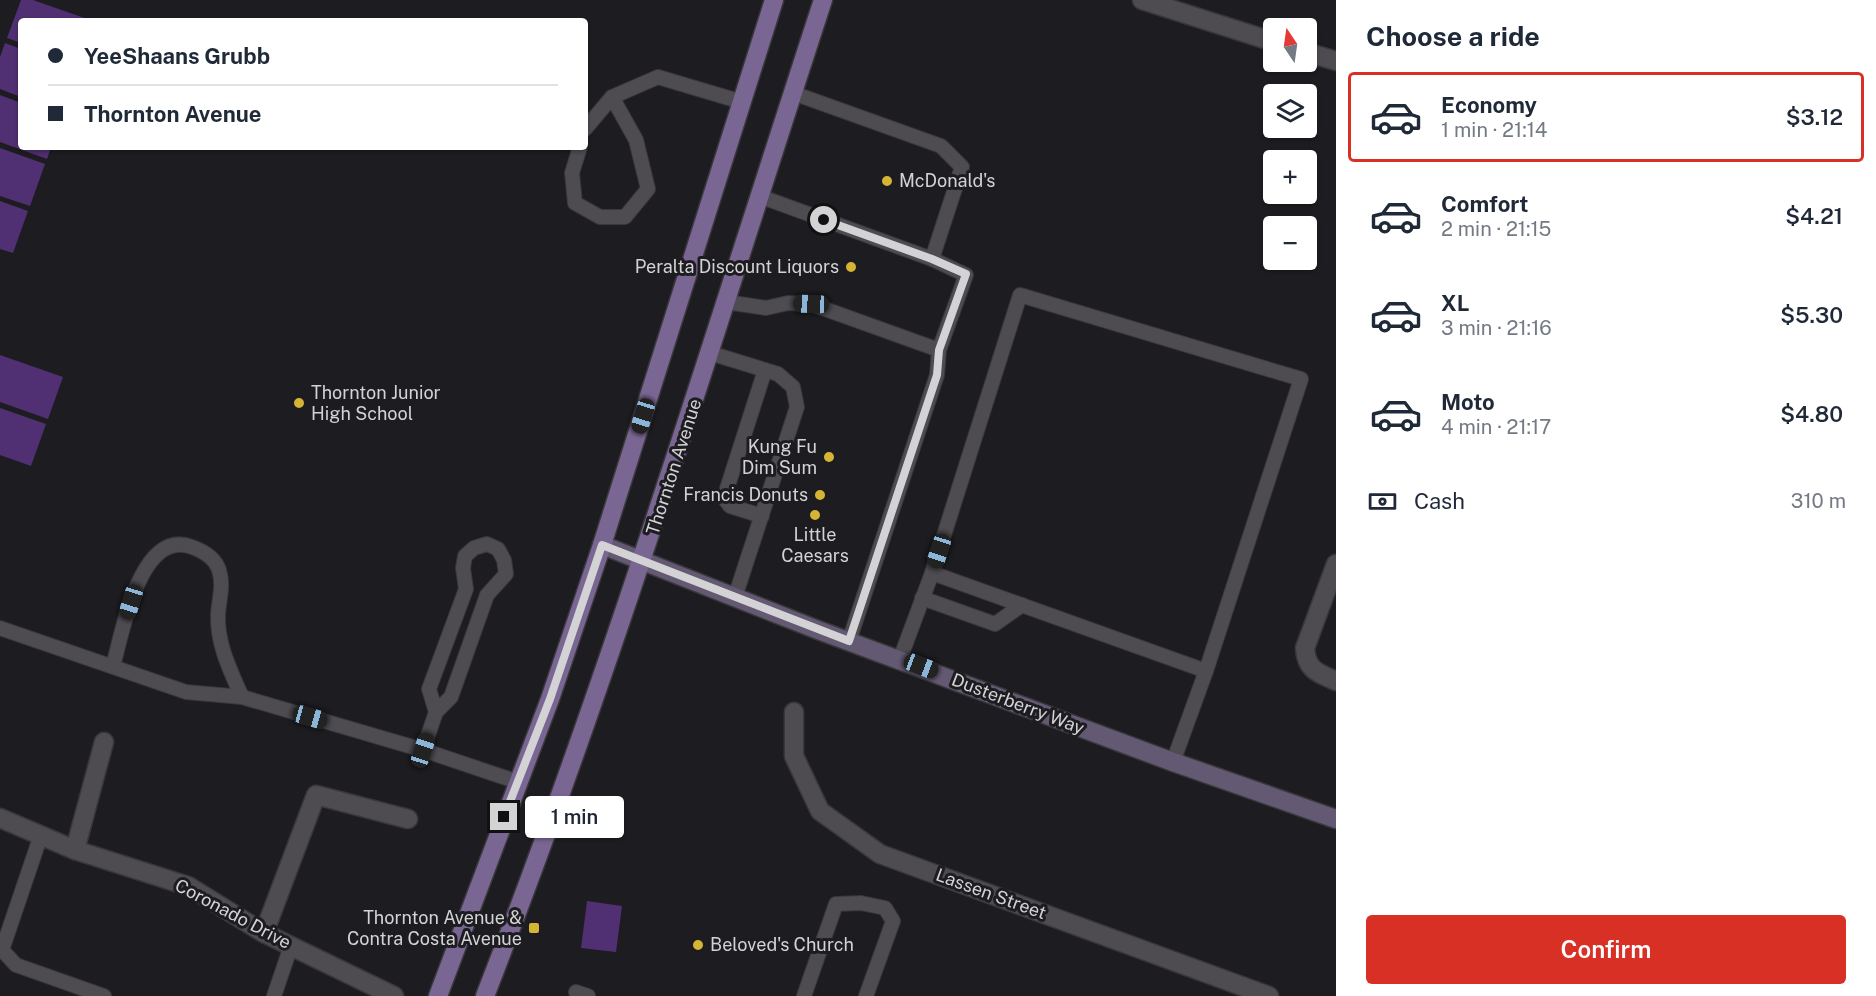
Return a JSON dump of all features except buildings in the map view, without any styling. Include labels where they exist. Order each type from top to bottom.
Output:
[{"type":"main road","points":[[438,996],[550,699],[602,545],[774,0]]},
{"type":"main road","name":"Thornton Avenue","points":[[485,996],[530,882],[644,560],[823,0]]},
{"type":"main road","name":"Dusterberry Way","points":[[602,545],[849,641],[900,658],[1173,762],[1336,819]]},
{"type":"street","points":[[1142,0],[1263,38]]},
{"type":"street","points":[[1317,55],[1336,61]]},
{"type":"street","points":[[1336,564],[1305,648],[1306,662],[1315,672],[1336,681]]},
{"type":"street","name":"Lassen Street","points":[[794,712],[794,756],[820,811],[880,854],[1269,996]]},
{"type":"street","points":[[75,850],[104,742]]},
{"type":"street","points":[[264,933],[316,795],[408,819]]},
{"type":"street","name":"Coronado Drive","points":[[1,820],[75,850],[188,886],[264,933],[394,996]]},
{"type":"lane","points":[[588,125],[612,97],[658,77],[742,102]]},
{"type":"lane","points":[[793,93],[941,146],[962,167],[932,259]]},
{"type":"lane","points":[[579,150],[572,173],[575,203],[600,217],[625,217],[648,189],[636,140],[612,97]]},
{"type":"lane","points":[[759,196],[932,259],[966,274],[939,350],[937,375],[849,641]]},
{"type":"lane","points":[[900,658],[932,573],[1020,295],[1301,379],[1206,671],[1173,762]]},
{"type":"lane","points":[[726,302],[766,308],[788,303],[811,304],[939,350]]},
{"type":"lane","points":[[710,353],[778,374],[793,387],[797,407],[735,597]]},
{"type":"lane","points":[[762,516],[730,506],[724,498],[765,370]]},
{"type":"lane","points":[[423,750],[436,712],[451,697],[487,595],[506,574],[504,560],[498,549],[487,544],[474,548],[465,556],[463,568],[466,590],[429,689],[436,712]]},
{"type":"lane","points":[[112,666],[138,582],[148,564],[160,552],[176,546],[189,546],[206,553],[219,567],[223,588],[218,614],[220,641],[242,697]]},
{"type":"lane","points":[[932,573],[1206,671]]},
{"type":"lane","points":[[922,598],[995,624],[1022,605]]},
{"type":"lane","points":[[0,627],[186,692],[242,697],[423,750],[518,782]]},
{"type":"lane","points":[[41,835],[2,950],[16,965],[104,996]]},
{"type":"lane","points":[[804,996],[836,904],[861,903],[885,908],[893,921],[866,996]]},
{"type":"lane","points":[[274,996],[291,946]]},
{"type":"shaded area","points":[[21,0],[33,0],[84,18],[18,18],[18,42],[7,38]]},
{"type":"shaded area","points":[[5,43],[18,48],[18,96],[0,89],[0,57]]},
{"type":"shaded area","points":[[0,95],[18,102],[18,149],[0,142]]},
{"type":"shaded area","points":[[0,148],[45,164],[30,206],[0,196]]},
{"type":"shaded area","points":[[22,150],[50,150],[47,159]]},
{"type":"shaded area","points":[[0,201],[28,211],[13,253],[0,249]]},
{"type":"shaded area","points":[[0,355],[63,377],[48,419],[0,402]]},
{"type":"shaded area","points":[[0,408],[46,424],[31,466],[0,455]]},
{"type":"shaded area","points":[[587,901],[622,906],[616,952],[581,948]]},
{"type":"place","name":"McDonald's","points":[[887,181]]},
{"type":"place","name":"Peralta Discount Liquors","points":[[851,267]]},
{"type":"place","name":"Thornton Junior High School","points":[[299,403]]},
{"type":"place","name":"Kung Fu Dim Sum","points":[[829,457]]},
{"type":"place","name":"Francis Donuts","points":[[820,495]]},
{"type":"place","name":"Little Caesars","points":[[815,515]]},
{"type":"place","name":"Thornton Avenue & Contra Costa Avenue","points":[[534,928]]},
{"type":"place","name":"Beloved's Church","points":[[698,945]]},
{"type":"route","points":[[504,817],[550,699],[602,545],[849,641],[937,375],[939,350],[966,274],[932,259],[824,220]]}]
